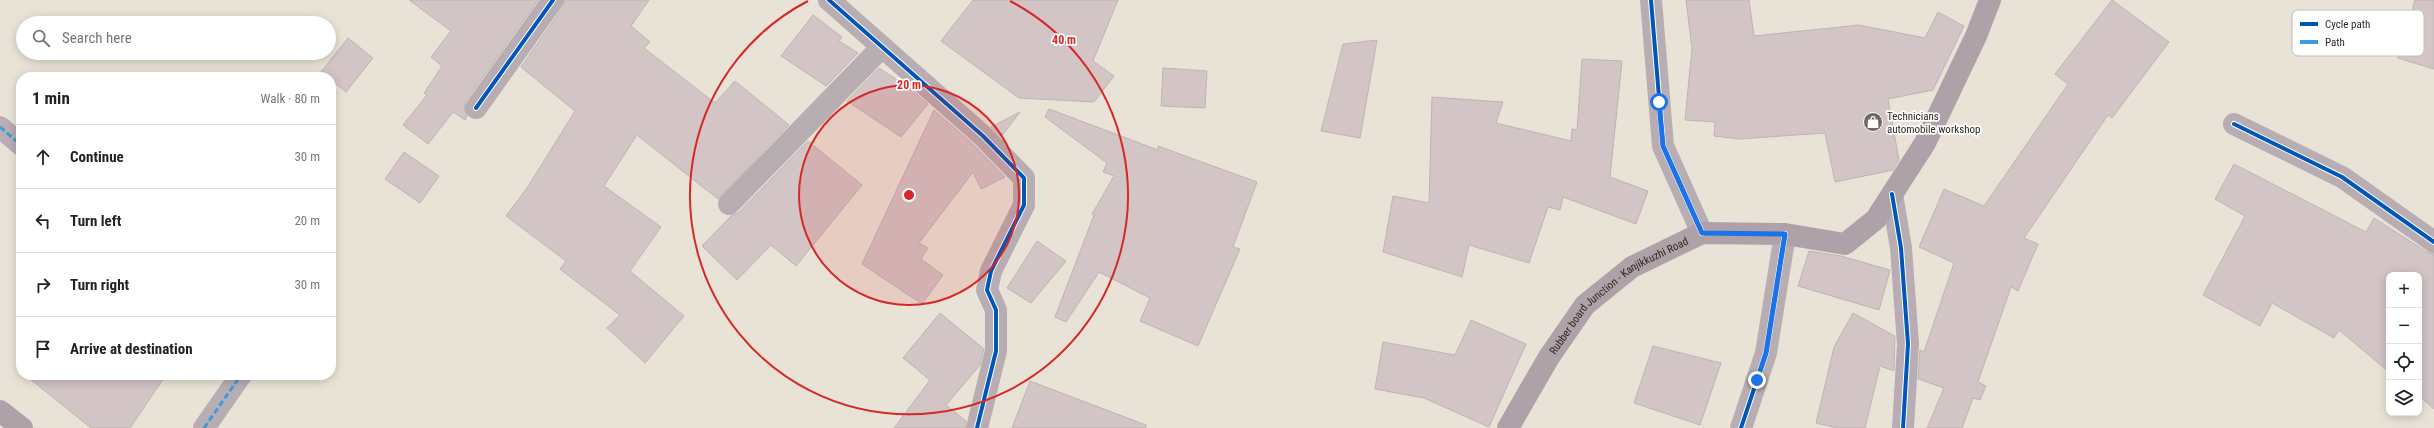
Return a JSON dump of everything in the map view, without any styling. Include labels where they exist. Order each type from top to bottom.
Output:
[{"type":"main road","name":"Rubber board Junction - Kanjikkuzhi Road","points":[[1508,428],[1549,357],[1585,305],[1632,267],[1702,233],[1785,234],[1845,244],[1876,219],[1925,143],[1976,36],[1990,0]]},
{"type":"main road","points":[[0,411],[22,428]]},
{"type":"street","points":[[476,108],[553,0]]},
{"type":"street","points":[[829,0],[983,136],[1024,178],[1024,205],[991,271],[987,290],[996,310],[996,351],[977,428]]},
{"type":"street","points":[[1651,0],[1663,146],[1702,233]]},
{"type":"street","points":[[730,204],[882,47]]},
{"type":"street","points":[[2234,124],[2342,177],[2434,242]]},
{"type":"street","points":[[0,127],[16,141]]},
{"type":"street","points":[[1892,194],[1901,248],[1908,344],[1903,428]]},
{"type":"street","points":[[1741,428],[1766,353],[1785,234]]},
{"type":"street","points":[[204,428],[238,380]]},
{"type":"building","points":[[409,0],[538,0],[466,101],[464,107],[467,116],[465,120],[453,112],[428,144],[403,125],[427,95],[424,93],[442,66],[431,57],[451,31]]},
{"type":"building","points":[[565,0],[649,0],[631,26],[650,42],[644,48],[715,103],[735,81],[789,125],[718,199],[637,135],[604,186],[661,227],[630,271],[684,316],[645,363],[607,328],[620,315],[560,269],[566,261],[506,216],[527,188],[575,111],[521,67],[563,7]]},
{"type":"building","points":[[973,0],[1118,0],[1093,61],[1114,76],[1094,102],[1019,98],[941,41]]},
{"type":"building","points":[[1686,0],[1749,0],[1754,36],[1859,25],[1925,38],[1938,12],[1964,26],[1933,90],[1888,99],[1899,160],[1893,170],[1835,182],[1825,133],[1739,139],[1714,136],[1715,122],[1685,120],[1692,48]]},
{"type":"building","points":[[2112,0],[2169,42],[2112,118],[2108,115],[2024,238],[2038,244],[2018,291],[2011,287],[1978,382],[1986,386],[1980,400],[1973,398],[1962,428],[1927,428],[1944,388],[1918,379],[1920,350],[1924,352],[1954,263],[1919,247],[1944,189],[1984,206],[2068,84],[2055,74]]},
{"type":"building","points":[[2415,0],[2434,0],[2434,69],[2398,58],[2399,56],[2424,56],[2424,10],[2412,10]]},
{"type":"building","points":[[813,15],[842,37],[839,41],[858,53],[826,86],[781,56]]},
{"type":"building","points":[[348,38],[373,58],[346,92],[336,84],[336,72],[321,72],[331,60],[336,60],[336,53]]},
{"type":"building","points":[[1377,40],[1360,138],[1321,131],[1343,44]]},
{"type":"building","points":[[1582,59],[1622,61],[1610,177],[1648,191],[1636,224],[1563,197],[1560,210],[1548,207],[1529,263],[1469,245],[1462,277],[1383,252],[1393,196],[1429,203],[1432,97],[1503,102],[1496,123],[1571,141],[1572,129],[1577,130]]},
{"type":"building","points":[[879,68],[911,89],[928,104],[901,137],[847,101]]},
{"type":"building","points":[[1163,68],[1207,71],[1205,108],[1161,106]]},
{"type":"building","points":[[1049,109],[1158,150],[1158,146],[1257,182],[1233,247],[1240,249],[1198,346],[1140,321],[1150,298],[1099,272],[1066,322],[1055,317],[1094,215],[1092,214],[1114,176],[1103,172],[1107,163],[1045,117]]},
{"type":"building","points":[[934,110],[974,145],[1005,177],[981,189],[973,172],[919,243],[928,248],[921,259],[943,275],[922,304],[862,264]]},
{"type":"building","points":[[1020,112],[1001,137],[991,127]]},
{"type":"building","points":[[808,141],[862,185],[796,266],[771,245],[737,280],[702,246],[731,216],[738,213]]},
{"type":"building","points":[[404,152],[439,176],[420,203],[385,179]]},
{"type":"building","points":[[2234,164],[2366,232],[2374,218],[2427,252],[2434,254],[2434,409],[2422,399],[2422,272],[2386,272],[2386,369],[2339,330],[2334,338],[2272,303],[2260,326],[2203,295],[2245,216],[2215,199]]},
{"type":"building","points":[[1037,241],[1066,261],[1031,303],[1007,288]]},
{"type":"building","points":[[1809,251],[1841,256],[1890,270],[1879,310],[1798,286]]},
{"type":"building","points":[[940,313],[984,349],[980,365],[946,405],[966,421],[965,428],[894,428],[930,380],[903,358]]},
{"type":"building","points":[[1853,313],[1895,336],[1894,371],[1880,366],[1865,428],[1837,428],[1816,423],[1834,347]]},
{"type":"building","points":[[1471,320],[1526,344],[1489,427],[1424,398],[1375,389],[1383,342],[1455,355]]},
{"type":"building","points":[[1653,346],[1721,363],[1700,425],[1634,403]]},
{"type":"building","points":[[31,380],[163,380],[130,428],[91,428]]},
{"type":"building","points":[[1030,381],[1146,425],[1146,428],[1012,428]]},
{"type":"marked path","points":[[0,127],[16,141]]},
{"type":"marked path","points":[[204,428],[238,380]]},
{"type":"cycle path","points":[[476,108],[553,0]]},
{"type":"cycle path","points":[[829,0],[983,136],[1024,178],[1024,205],[991,271],[987,290],[996,310],[996,351],[977,428]]},
{"type":"cycle path","points":[[1651,0],[1663,146],[1702,233]]},
{"type":"cycle path","points":[[2234,124],[2342,177],[2434,242]]},
{"type":"cycle path","points":[[1892,194],[1901,248],[1908,344],[1903,428]]},
{"type":"cycle path","points":[[1741,428],[1766,353],[1785,234]]},
{"type":"place","name":"Technicians automobile workshop","points":[[1873,122]]},
{"type":"route","points":[[1659,102],[1663,146],[1702,233],[1785,234],[1766,353],[1757,380]]}]
